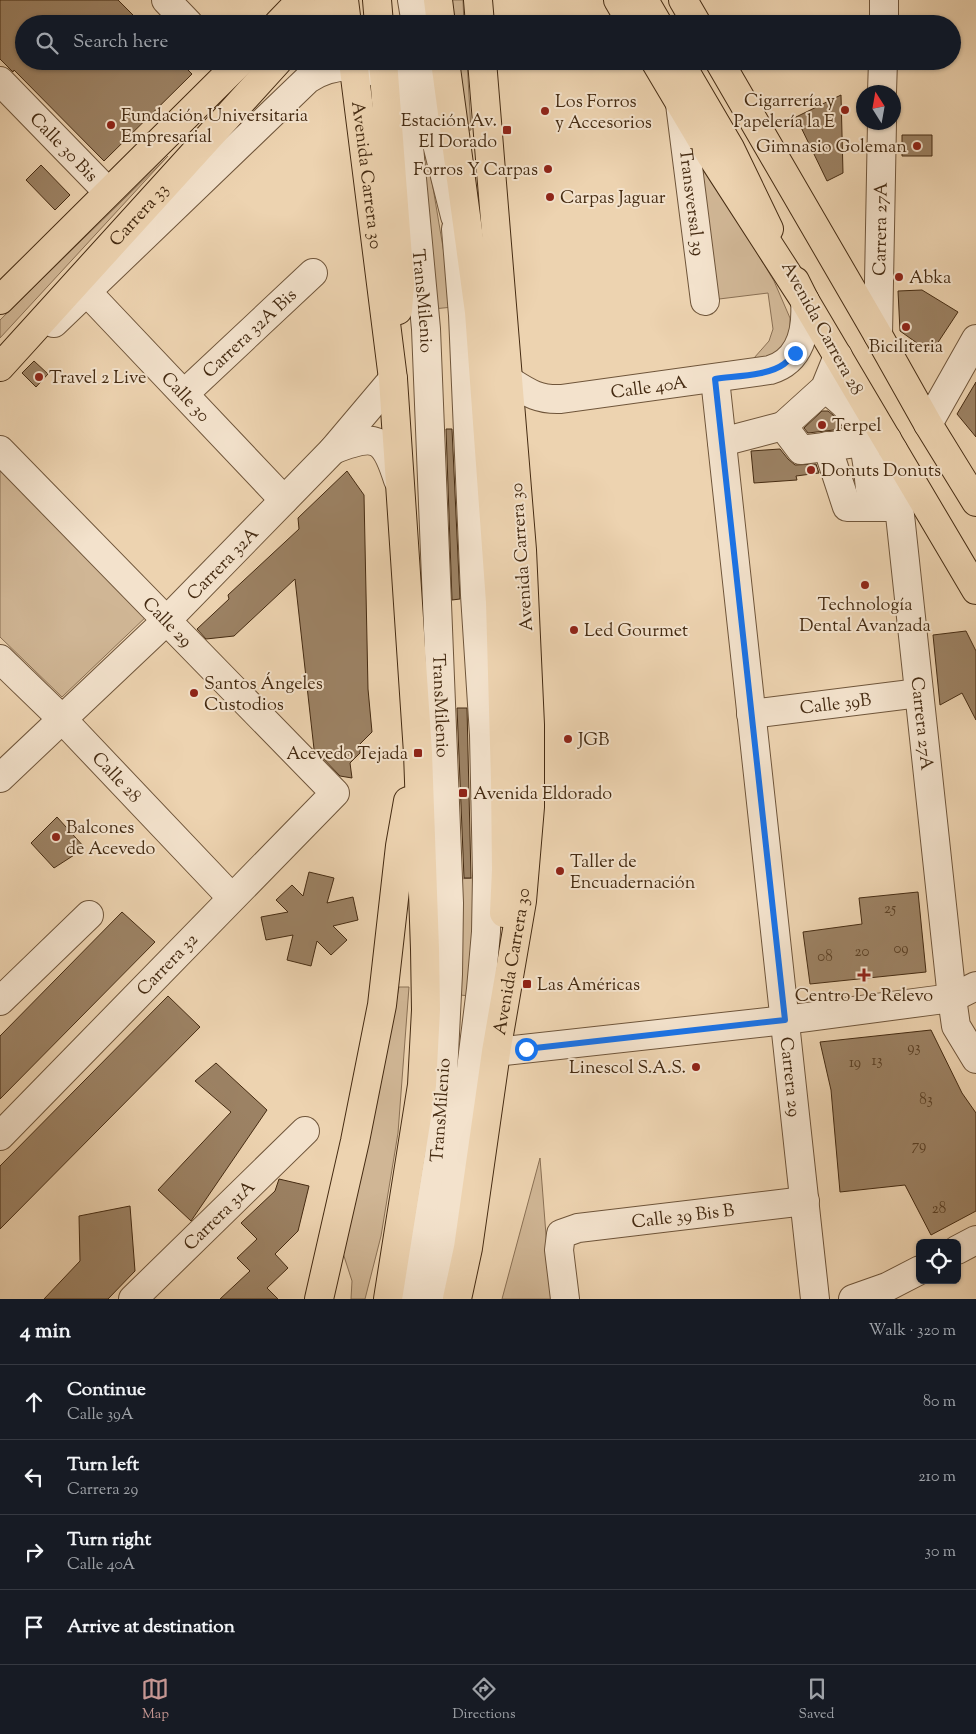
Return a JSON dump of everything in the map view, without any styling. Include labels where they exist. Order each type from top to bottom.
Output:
[{"type":"main road","points":[[295,11],[333,0]]},
{"type":"main road","points":[[344,0],[346,15]]},
{"type":"main road","points":[[377,0],[378,15]]},
{"type":"main road","points":[[438,0],[439,15]]},
{"type":"main road","points":[[478,0],[479,15]]},
{"type":"main road","points":[[618,0],[627,15]]},
{"type":"main road","points":[[644,0],[653,15]]},
{"type":"main road","points":[[683,0],[692,15]]},
{"type":"main road","name":"Carrera 33","points":[[0,300],[227,70]]},
{"type":"main road","name":"Carrera 33","points":[[0,367],[270,70]]},
{"type":"main road","name":"Avenida Carrera 30","points":[[355,70],[393,379],[418,753],[426,1010],[422,1085],[388,1299]]},
{"type":"main road","name":"Avenida Carrera 30","points":[[389,70],[400,284],[393,379]]},
{"type":"main road","name":"Avenida Carrera 30","points":[[446,70],[479,312],[500,602],[506,878],[496,1052]]},
{"type":"main road","name":"Avenida Carrera 30","points":[[457,1299],[468,1248],[496,1052],[522,901],[530,807],[530,725],[522,550],[483,70]]},
{"type":"main road","points":[[659,70],[712,157],[805,302]]},
{"type":"main road","name":"Avenida Carrera 28","points":[[685,70],[730,148],[805,302],[838,356],[881,444],[976,590]]},
{"type":"main road","points":[[724,70],[878,334],[928,424],[976,502]]},
{"type":"main road","points":[[479,312],[488,132]]},
{"type":"main road","points":[[319,1299],[353,1150],[382,1005],[400,846],[418,753]]},
{"type":"street","points":[[166,0],[180,15]]},
{"type":"street","points":[[396,0],[397,15]]},
{"type":"street","points":[[412,0],[414,15]]},
{"type":"street","points":[[429,0],[431,15]]},
{"type":"street","points":[[884,0],[884,15]]},
{"type":"street","points":[[0,374],[305,81],[323,70]]},
{"type":"street","name":"TransMilenio","points":[[390,70],[405,110],[426,329],[449,903],[448,974],[439,1154],[419,1276],[413,1299]]},
{"type":"street","name":"TransMilenio","points":[[422,70],[429,112],[455,216]]},
{"type":"street","name":"TransMilenio","points":[[433,1299],[459,1166],[481,989],[486,932],[487,885],[484,734],[475,595],[463,315],[455,216],[437,70]]},
{"type":"street","points":[[882,85],[883,70]]},
{"type":"street","name":"Calle 30 Bis","points":[[0,81],[108,192]]},
{"type":"street","name":"Transversal 39","points":[[680,104],[705,301]]},
{"type":"street","name":"Carrera 27A","points":[[878,334],[882,130]]},
{"type":"street","name":"Carrera 32A Bis","points":[[185,393],[313,273]]},
{"type":"street","name":"Calle 30","points":[[87,292],[185,393],[284,500]]},
{"type":"street","name":"Calle 40A","points":[[508,380],[531,395],[547,400],[715,379],[770,370],[785,364],[801,343],[805,330],[805,302]]},
{"type":"street","points":[[928,424],[976,339]]},
{"type":"street","points":[[722,442],[783,426],[825,388],[838,356]]},
{"type":"street","name":"Carrera 32A","points":[[0,778],[166,622],[333,450],[393,379]]},
{"type":"street","name":"Carrera 29","points":[[715,379],[815,1299]]},
{"type":"street","points":[[825,388],[846,406],[853,417],[881,444]]},
{"type":"street","points":[[783,426],[801,450],[827,446],[881,444]]},
{"type":"street","name":"Carrera 32A","points":[[333,450],[356,441],[372,440],[379,443],[390,457],[399,483]]},
{"type":"street","points":[[872,507],[881,444]]},
{"type":"street","name":"Carrera 27A","points":[[881,444],[899,507],[956,1026],[976,1059]]},
{"type":"street","points":[[827,446],[847,507],[899,507]]},
{"type":"street","name":"Calle 29","points":[[0,450],[335,793]]},
{"type":"street","name":"Calle 28","points":[[0,658],[62,718],[231,897]]},
{"type":"street","name":"Calle 39B","points":[[751,714],[919,694]]},
{"type":"street","name":"Carrera 32","points":[[0,1136],[231,897],[335,793]]},
{"type":"street","points":[[0,1001],[89,915]]},
{"type":"street","points":[[496,1052],[785,1020],[952,998],[976,986]]},
{"type":"street","name":"Carrera 31A","points":[[133,1299],[305,1131]]},
{"type":"street","name":"Calle 39 Bis B","points":[[566,1299],[559,1250],[561,1234],[578,1228],[805,1202]]},
{"type":"street","points":[[961,1248],[976,1240]]},
{"type":"street","points":[[852,1299],[888,1287],[916,1272]]},
{"type":"shaded area","points":[[445,0],[463,0],[464,15],[447,15]]},
{"type":"shaded area","points":[[454,70],[468,70],[471,130],[463,131]]},
{"type":"shaded area","points":[[425,140],[453,307],[433,309],[414,151]]},
{"type":"shaded area","points":[[168,156],[0,338],[0,320]]},
{"type":"shaded area","points":[[702,162],[774,281],[790,318],[790,342],[755,367],[754,358],[769,341],[773,329],[768,293],[711,300]]},
{"type":"shaded area","points":[[0,458],[149,614],[62,697],[0,637]]},
{"type":"shaded area","points":[[476,878],[470,996],[460,995],[457,879]]},
{"type":"shaded area","points":[[399,987],[409,987],[398,1133],[381,1236],[365,1299],[351,1299],[352,1281],[343,1253]]},
{"type":"shaded area","points":[[540,1158],[551,1299],[502,1299]]},
{"type":"building","name":"Fundación Universitaria Empresarial","points":[[0,0],[118,0],[133,15],[15,15],[15,70],[188,70],[192,74],[104,161],[14,70],[13,72],[0,59]]},
{"type":"building","points":[[841,95],[843,173],[827,181],[796,117]]},
{"type":"building","name":"Gimnasio Goleman","points":[[902,135],[932,135],[932,156],[902,156]]},
{"type":"building","points":[[41,165],[70,195],[55,210],[26,180]]},
{"type":"building","points":[[922,290],[958,312],[931,353],[900,331],[898,291]]},
{"type":"building","name":"Travel 2 Live","points":[[34,361],[48,374],[36,387],[22,373]]},
{"type":"building","points":[[976,382],[976,437],[957,414]]},
{"type":"building","points":[[822,411],[828,411],[833,415],[842,429],[808,433],[804,428]]},
{"type":"building","points":[[446,429],[452,429],[460,599],[452,600]]},
{"type":"building","points":[[780,449],[795,465],[816,464],[819,473],[796,476],[797,480],[754,483],[751,451]]},
{"type":"building","points":[[347,471],[364,495],[368,689],[372,732],[360,744],[360,753],[350,763],[352,778],[340,776],[314,749],[295,579],[234,636],[206,639],[197,629],[229,599],[228,595],[299,529],[298,518]]},
{"type":"building","points":[[966,631],[976,651],[976,720],[962,693],[940,705],[933,635]]},
{"type":"building","points":[[457,708],[467,708],[471,878],[464,878]]},
{"type":"building","name":"Balcones de Acevedo","points":[[57,817],[85,848],[54,868],[31,843]]},
{"type":"building","points":[[309,872],[334,878],[327,903],[353,897],[358,920],[333,926],[347,940],[331,955],[317,941],[311,966],[287,960],[293,935],[266,940],[261,917],[288,912],[276,900],[292,885],[303,896]]},
{"type":"building","points":[[918,892],[926,972],[810,984],[803,932],[862,924],[859,898]]},
{"type":"building","points":[[122,912],[155,942],[0,1099],[0,1036]]},
{"type":"building","points":[[168,996],[200,1027],[0,1229],[0,1166]]},
{"type":"building","points":[[931,1030],[962,1093],[976,1113],[976,1211],[931,1235],[905,1185],[840,1192],[831,1090],[820,1042]]},
{"type":"building","points":[[216,1063],[267,1110],[191,1221],[158,1190],[231,1112],[195,1081]]},
{"type":"building","points":[[279,1179],[309,1186],[298,1231],[275,1254],[288,1268],[267,1288],[278,1299],[220,1299],[250,1271],[237,1258],[257,1239],[241,1223],[275,1191]]},
{"type":"building","points":[[130,1206],[135,1271],[108,1299],[44,1299],[80,1261],[79,1216]]},
{"type":"place","name":"Cigarrería y Papelería la E","points":[[845,110]]},
{"type":"place","name":"Los Forros y Accesorios","points":[[545,111]]},
{"type":"place","name":"Fundación Universitaria Empresarial","points":[[111,125]]},
{"type":"place","name":"Estación Av. El Dorado","points":[[507,130]]},
{"type":"place","name":"Gimnasio Goleman","points":[[917,146]]},
{"type":"place","name":"Forros Y Carpas","points":[[548,169]]},
{"type":"place","name":"Carpas Jaguar","points":[[550,197]]},
{"type":"place","name":"Abka","points":[[899,277]]},
{"type":"place","name":"Biciliteria","points":[[906,327]]},
{"type":"place","name":"Travel 2 Live","points":[[39,377]]},
{"type":"place","name":"Terpel","points":[[822,425]]},
{"type":"place","name":"Donuts Donuts","points":[[811,470]]},
{"type":"place","name":"Technología Dental Avanzada","points":[[865,585]]},
{"type":"place","name":"Led Gourmet","points":[[574,630]]},
{"type":"place","name":"Santos Ángeles Custodios","points":[[194,693]]},
{"type":"place","name":"JGB","points":[[568,739]]},
{"type":"place","name":"Acevedo Tejada","points":[[418,753]]},
{"type":"place","name":"Avenida Eldorado","points":[[463,793]]},
{"type":"place","name":"Balcones de Acevedo","points":[[56,837]]},
{"type":"place","name":"Taller de Encuadernación","points":[[560,871]]},
{"type":"place","name":"Centro De Relevo","points":[[864,975]]},
{"type":"place","name":"Las Américas","points":[[527,984]]},
{"type":"place","name":"Linescol S.A.S.","points":[[696,1067]]},
{"type":"route","points":[[526,1049],[785,1020],[715,379],[753,374],[777,368],[785,364],[795,353]]}]
